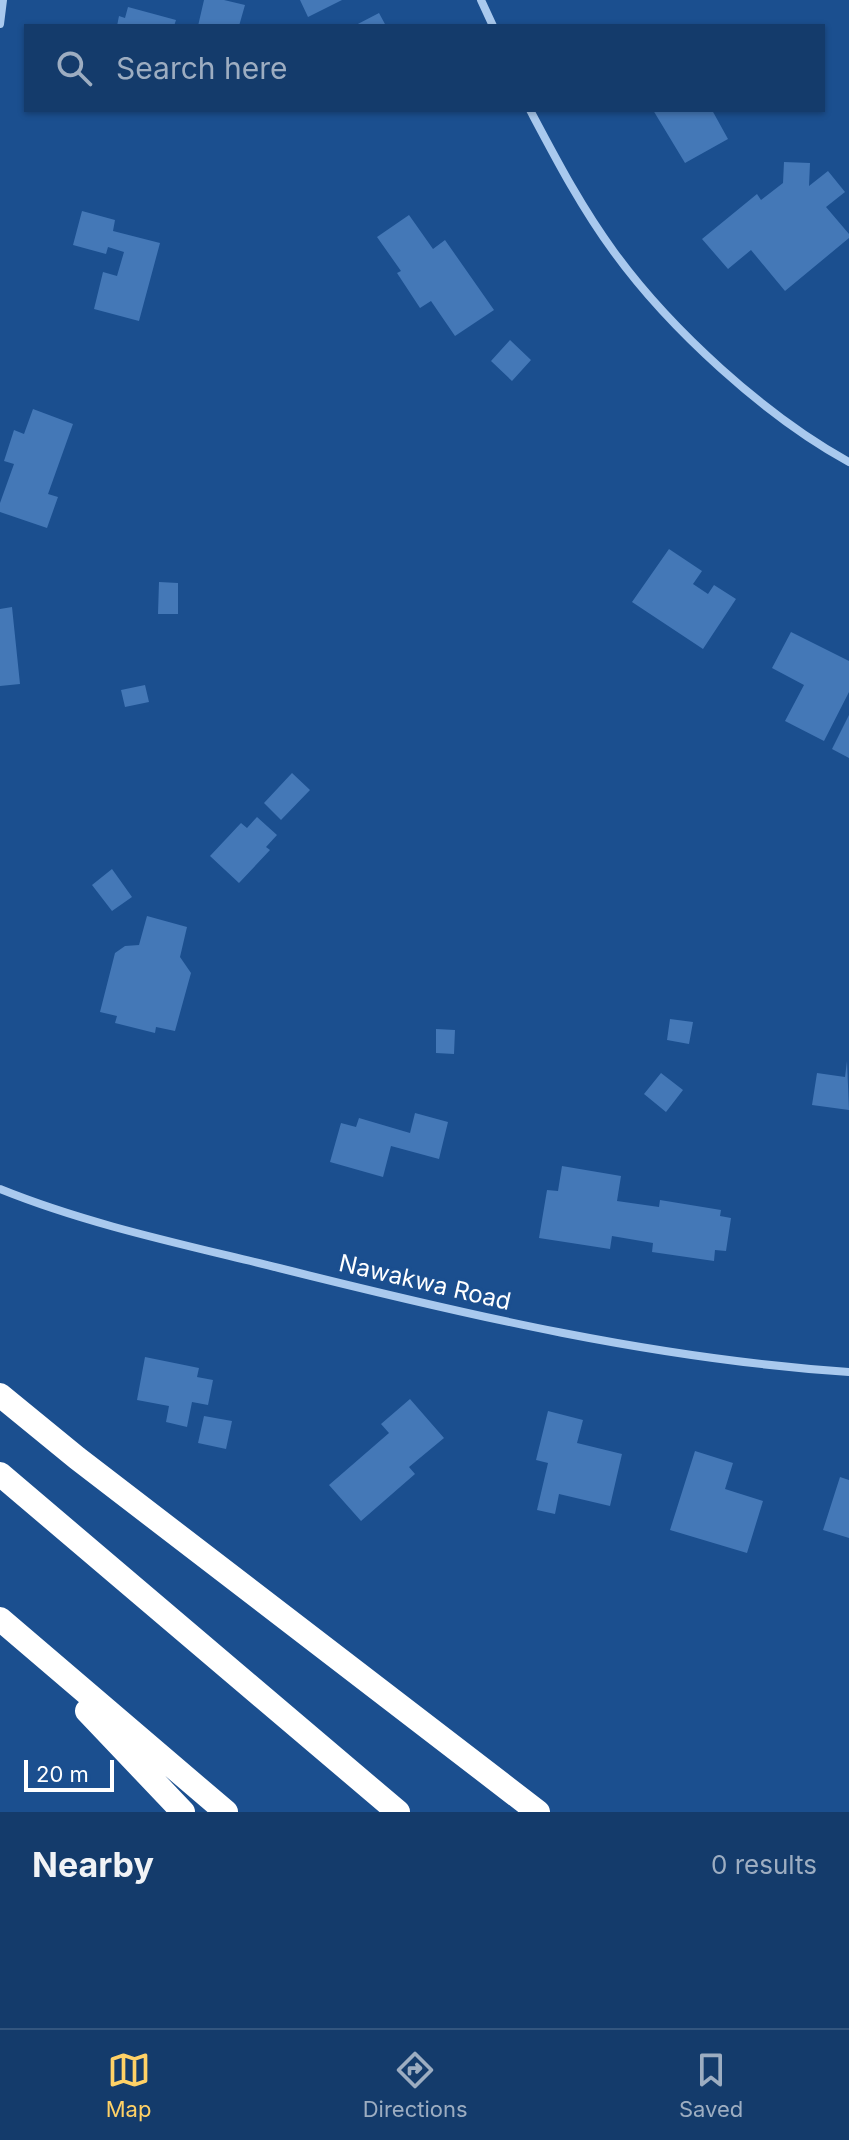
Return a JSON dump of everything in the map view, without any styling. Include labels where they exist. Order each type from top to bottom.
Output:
[{"type":"highway","points":[[0,1395],[538,1812]]},
{"type":"highway","points":[[0,1474],[398,1812]]},
{"type":"highway","points":[[0,1619],[183,1812]]},
{"type":"highway","points":[[0,1619],[226,1812]]},
{"type":"street","points":[[0,24],[3,0]]},
{"type":"street","points":[[481,0],[492,24]]},
{"type":"street","points":[[531,112],[568,182],[637,282],[709,356],[747,389],[849,462]]},
{"type":"street","name":"Nawakwa Road","points":[[0,1189],[112,1225],[302,1274],[534,1328],[707,1359],[849,1372]]},
{"type":"building","points":[[204,0],[224,0],[245,5],[240,24],[198,24]]},
{"type":"building","points":[[300,0],[342,0],[308,17]]},
{"type":"building","points":[[128,7],[176,20],[175,24],[117,24],[119,16],[125,18]]},
{"type":"building","points":[[379,13],[385,24],[358,24]]},
{"type":"building","points":[[654,112],[713,112],[728,139],[685,163]]},
{"type":"building","points":[[784,162],[810,163],[809,186],[828,171],[845,192],[826,207],[849,234],[849,238],[785,291],[751,250],[728,269],[702,239],[757,194],[761,200],[783,183]]},
{"type":"building","points":[[82,211],[115,220],[113,231],[160,243],[139,321],[94,309],[103,272],[117,276],[124,252],[108,247],[106,254],[73,245]]},
{"type":"building","points":[[409,215],[433,249],[445,240],[494,310],[455,336],[431,301],[420,308],[397,273],[401,271],[377,237]]},
{"type":"building","points":[[510,340],[531,360],[512,381],[491,361]]},
{"type":"building","points":[[33,409],[73,424],[48,494],[58,497],[47,528],[0,512],[0,503],[14,464],[4,461],[14,430],[24,434]]},
{"type":"building","points":[[669,549],[702,571],[693,584],[708,594],[714,585],[736,599],[703,649],[632,602]]},
{"type":"building","points":[[159,582],[178,583],[178,614],[158,614]]},
{"type":"building","points":[[12,607],[20,684],[0,686],[0,609]]},
{"type":"building","points":[[791,632],[849,661],[849,692],[824,741],[785,721],[804,685],[772,668]]},
{"type":"building","points":[[145,685],[149,702],[125,707],[121,690]]},
{"type":"building","points":[[849,715],[849,758],[832,749]]},
{"type":"building","points":[[292,773],[310,790],[281,820],[264,803]]},
{"type":"building","points":[[257,817],[277,835],[266,847],[270,850],[239,883],[210,856],[241,823],[247,828]]},
{"type":"building","points":[[112,869],[132,897],[112,911],[92,885]]},
{"type":"building","points":[[147,916],[187,927],[180,957],[191,973],[175,1031],[156,1027],[155,1033],[115,1023],[117,1016],[100,1012],[115,953],[125,946],[139,945]]},
{"type":"building","points":[[670,1019],[693,1022],[689,1044],[667,1040]]},
{"type":"building","points":[[436,1029],[455,1030],[454,1054],[436,1053]]},
{"type":"building","points":[[847,1061],[849,1110],[812,1105],[817,1073],[845,1077]]},
{"type":"building","points":[[661,1073],[683,1090],[666,1112],[644,1094]]},
{"type":"building","points":[[415,1113],[448,1122],[439,1159],[391,1146],[383,1177],[330,1162],[341,1123],[356,1127],[359,1118],[410,1133]]},
{"type":"building","points":[[562,1166],[621,1176],[617,1201],[659,1207],[660,1200],[721,1210],[720,1216],[731,1218],[726,1251],[715,1250],[714,1261],[652,1252],[653,1243],[612,1236],[610,1249],[539,1238],[547,1190],[558,1191]]},
{"type":"building","points":[[145,1357],[199,1368],[197,1377],[213,1380],[208,1405],[192,1402],[187,1427],[166,1422],[169,1406],[137,1400]]},
{"type":"building","points":[[410,1399],[444,1438],[409,1467],[415,1474],[361,1521],[329,1485],[389,1433],[381,1424]]},
{"type":"building","points":[[548,1411],[583,1420],[577,1443],[622,1454],[610,1506],[559,1494],[555,1514],[537,1510],[548,1463],[536,1460]]},
{"type":"building","points":[[204,1416],[232,1421],[226,1449],[198,1443]]},
{"type":"building","points":[[695,1451],[733,1463],[725,1489],[763,1501],[747,1553],[670,1530]]},
{"type":"building","points":[[840,1477],[849,1480],[849,1538],[823,1530]]}]
